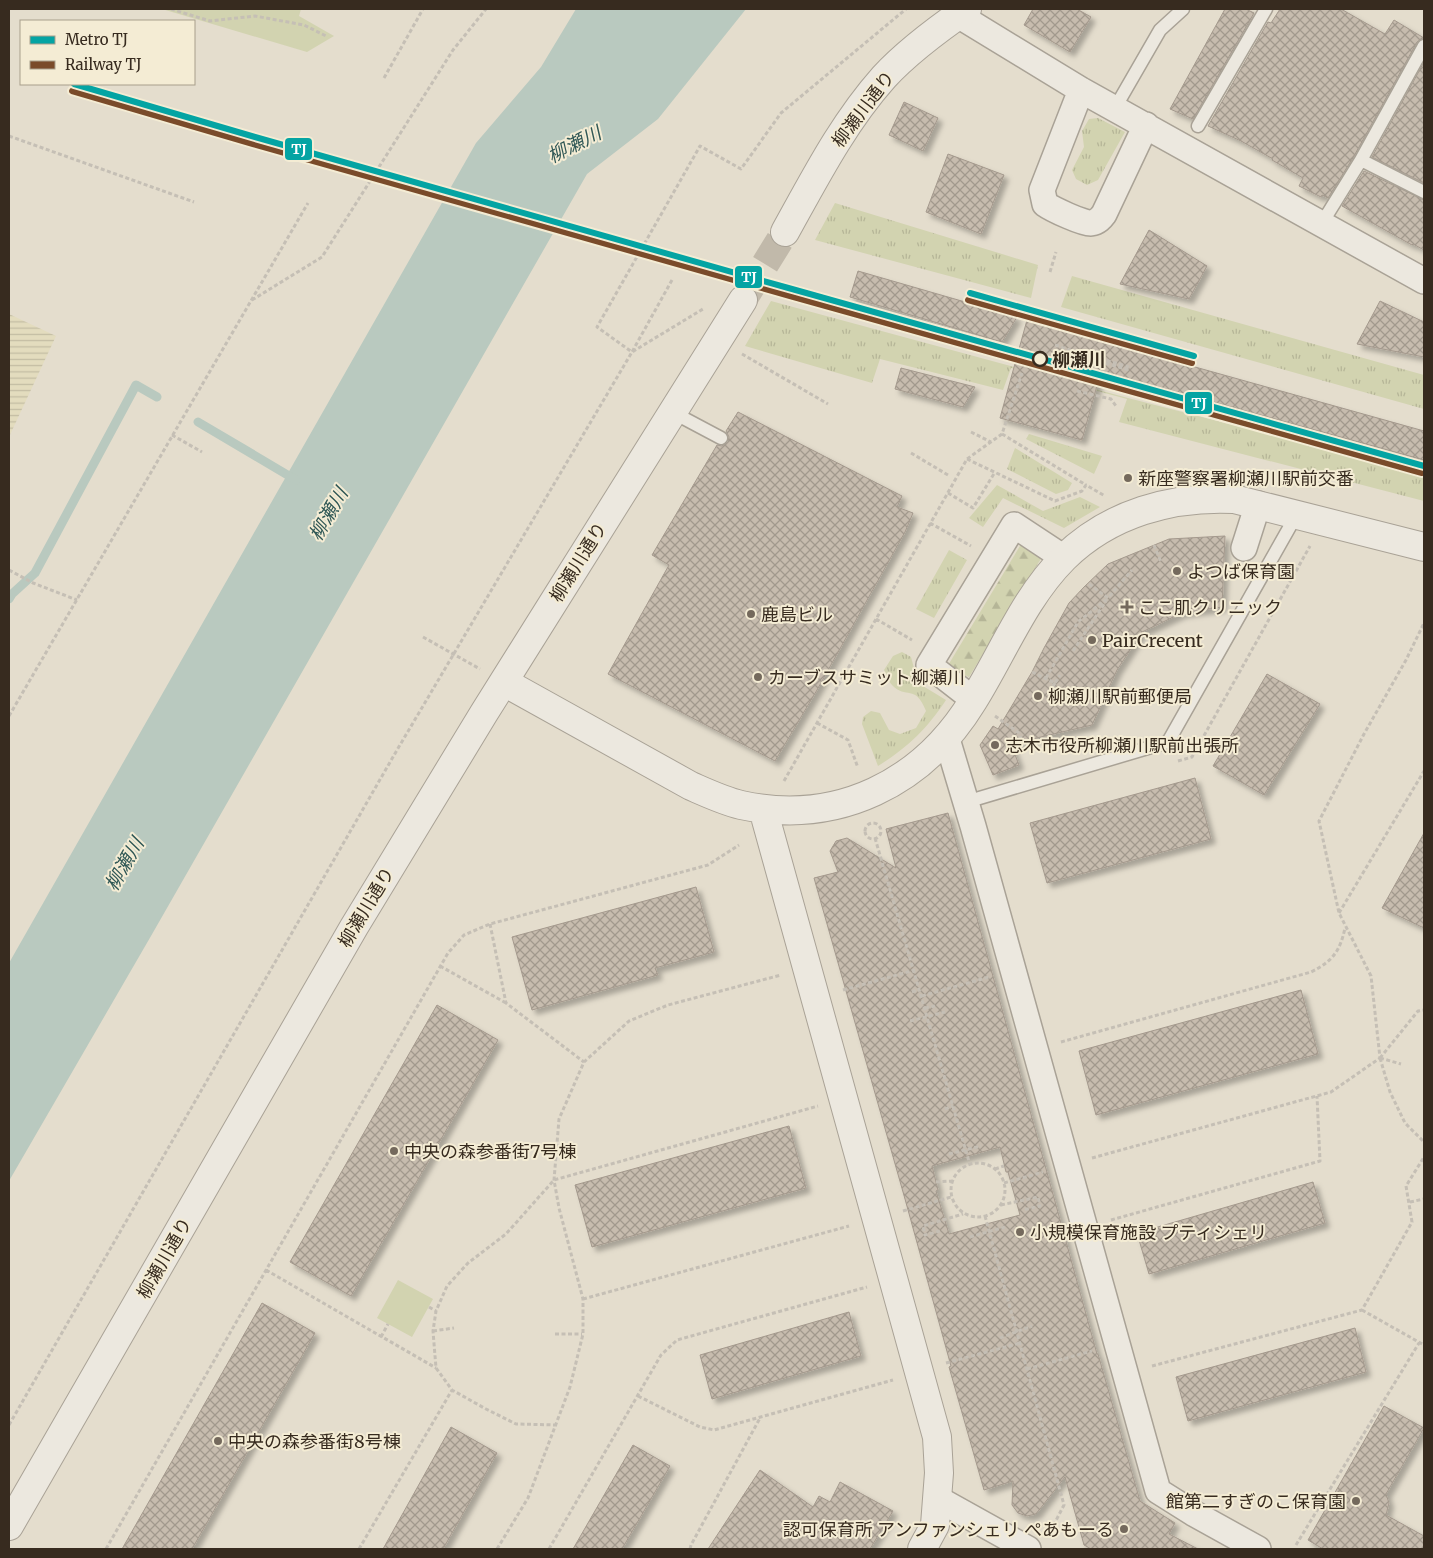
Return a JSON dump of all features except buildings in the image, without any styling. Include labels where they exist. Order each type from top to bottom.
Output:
[{"type":"street","points":[[962,12],[1081,90],[1424,281]]},
{"type":"street","name":"柳瀬川通り","points":[[785,232],[834,146],[868,96],[899,62],[962,12]]},
{"type":"street","points":[[1081,90],[1042,190],[1045,204],[1052,208],[1090,223],[1099,221],[1146,126]]},
{"type":"street","name":"柳瀬川通り","points":[[9,1526],[496,678],[672,412],[743,300]]},
{"type":"street","points":[[496,678],[692,786],[739,804],[763,809],[826,807],[866,795],[914,770],[982,705],[1036,592],[1064,558],[1083,541],[1106,526],[1164,503],[1209,498],[1234,499],[1424,547]]},
{"type":"street","points":[[1244,548],[1258,504]]},
{"type":"street","points":[[982,705],[929,665],[1014,526],[1064,558]]},
{"type":"street","points":[[947,739],[1014,970],[1158,1491],[1258,1549]]},
{"type":"street","points":[[763,809],[937,1437],[939,1473],[935,1525],[922,1549]]},
{"type":"street","points":[[938,1499],[1037,1545]]},
{"type":"lane","points":[[1115,108],[1160,30],[1183,9]]},
{"type":"lane","points":[[1198,126],[1266,9]]},
{"type":"lane","points":[[1322,223],[1361,160],[1424,46]]},
{"type":"lane","points":[[1361,160],[1424,191]]},
{"type":"lane","points":[[672,412],[721,438]]},
{"type":"lane","points":[[966,802],[1168,742],[1298,514]]},
{"type":"path","points":[[171,9],[210,21],[254,16],[304,25],[326,36]]},
{"type":"path","points":[[384,78],[423,9]]},
{"type":"path","points":[[251,301],[322,257],[453,50],[486,9]]},
{"type":"path","points":[[632,352],[597,327],[700,146],[741,169],[781,113],[906,9]]},
{"type":"path","points":[[9,136],[194,202]]},
{"type":"path","points":[[9,716],[308,203]]},
{"type":"path","points":[[1050,272],[1056,252]]},
{"type":"path","points":[[9,1426],[672,280]]},
{"type":"path","points":[[632,352],[706,307]]},
{"type":"path","points":[[1055,345],[1129,369]]},
{"type":"path","points":[[738,351],[828,404]]},
{"type":"path","points":[[1072,366],[1084,369],[1088,356]]},
{"type":"path","points":[[781,788],[967,459],[1002,434],[1022,373]]},
{"type":"path","points":[[1078,391],[1111,399],[1116,406]]},
{"type":"path","points":[[970,432],[991,442]]},
{"type":"path","points":[[1002,434],[1110,499]]},
{"type":"path","points":[[172,435],[202,452]]},
{"type":"path","points":[[912,453],[948,475]]},
{"type":"path","points":[[967,459],[1055,501],[1082,491],[1086,485]]},
{"type":"path","points":[[948,493],[972,508],[995,472]]},
{"type":"path","points":[[930,523],[976,548]]},
{"type":"path","points":[[1154,545],[1161,562]]},
{"type":"path","points":[[9,570],[33,583],[76,600]]},
{"type":"path","points":[[1073,651],[1108,598],[1132,570]]},
{"type":"path","points":[[1089,584],[1108,598]]},
{"type":"path","points":[[1046,678],[1078,622],[1108,598]]},
{"type":"path","points":[[876,620],[914,641]]},
{"type":"path","points":[[1424,623],[1319,821],[1339,913],[1371,976],[1380,1058],[1390,1092],[1405,1123],[1424,1142]]},
{"type":"path","points":[[423,638],[496,678]]},
{"type":"path","points":[[1032,672],[1055,683]]},
{"type":"path","points":[[1060,675],[1052,688],[1063,694]]},
{"type":"path","points":[[982,705],[1019,733],[1024,747]]},
{"type":"path","points":[[817,723],[848,740],[859,771]]},
{"type":"path","points":[[1339,913],[1424,771]]},
{"type":"path","points":[[872,823],[876,823],[880,827],[881,832],[875,838],[870,838],[866,835],[865,829],[867,825],[872,823]]},
{"type":"path","points":[[875,838],[970,1164]]},
{"type":"path","points":[[106,1549],[440,966],[448,953],[464,935],[490,924],[708,865],[739,845]]},
{"type":"path","points":[[490,924],[506,1003]]},
{"type":"path","points":[[1053,1044],[1311,972],[1330,961],[1341,945],[1346,926]]},
{"type":"path","points":[[440,966],[506,1003],[584,1062]]},
{"type":"path","points":[[836,992],[915,970]]},
{"type":"path","points":[[922,996],[1014,970]]},
{"type":"path","points":[[497,1549],[528,1498],[557,1425],[570,1387],[582,1334],[583,1299],[558,1208],[554,1180],[559,1118],[584,1062],[629,1021],[668,1005],[785,974]]},
{"type":"path","points":[[856,986],[857,991]]},
{"type":"path","points":[[912,992],[920,989]]},
{"type":"path","points":[[925,1008],[935,1006]]},
{"type":"path","points":[[1004,1183],[1331,1092],[1380,1058],[1418,1011],[1424,1010]]},
{"type":"path","points":[[910,1022],[945,1012]]},
{"type":"path","points":[[1380,1058],[1402,1064]]},
{"type":"path","points":[[1103,1222],[1320,1161],[1317,1096]]},
{"type":"path","points":[[436,1368],[434,1331],[436,1311],[447,1286],[468,1263],[506,1234],[554,1180],[821,1105]]},
{"type":"path","points":[[945,1109],[953,1106]]},
{"type":"path","points":[[948,1154],[981,1146]]},
{"type":"path","points":[[1362,1310],[1412,1222],[1406,1186],[1424,1157]]},
{"type":"path","points":[[940,1231],[925,1235],[923,1226],[964,1214],[978,1217],[986,1216],[991,1214],[1000,1205],[1004,1198],[1004,1183],[995,1169],[979,1163],[970,1164],[962,1168],[952,1181],[954,1204],[964,1214]]},
{"type":"path","points":[[995,1169],[1004,1166]]},
{"type":"path","points":[[936,1182],[952,1181]]},
{"type":"path","points":[[898,1212],[952,1197]]},
{"type":"path","points":[[1000,1205],[1038,1197],[1040,1206],[1023,1210]]},
{"type":"path","points":[[1410,1202],[1424,1199]]},
{"type":"path","points":[[986,1216],[1064,1505],[1037,1545]]},
{"type":"path","points":[[583,1299],[855,1225]]},
{"type":"path","points":[[970,1237],[1006,1227]]},
{"type":"path","points":[[266,1270],[436,1368],[452,1390],[486,1409],[516,1424],[557,1425]]},
{"type":"path","points":[[549,1549],[661,1355],[678,1340],[872,1285]]},
{"type":"path","points":[[429,1307],[436,1311]]},
{"type":"path","points":[[1144,1368],[1362,1310],[1424,1345]]},
{"type":"path","points":[[381,1336],[388,1324]]},
{"type":"path","points":[[1000,1338],[1032,1326]]},
{"type":"path","points":[[434,1331],[454,1328]]},
{"type":"path","points":[[555,1334],[582,1334]]},
{"type":"path","points":[[939,1365],[1020,1342]]},
{"type":"path","points":[[1296,1544],[1419,1343]]},
{"type":"path","points":[[1027,1369],[1118,1344]]},
{"type":"path","points":[[638,1396],[700,1427],[714,1430],[898,1378]]},
{"type":"path","points":[[358,1549],[452,1390]]},
{"type":"path","points":[[690,1549],[761,1417]]},
{"type":"shaded area","points":[[9,314],[56,336],[9,437]]},
{"type":"green space","points":[[162,9],[301,9],[299,16],[334,36],[307,52]]},
{"type":"green space","points":[[1098,118],[1125,132],[1098,180],[1087,185],[1076,179],[1072,170],[1084,147],[1082,131],[1089,119]]},
{"type":"green space","points":[[835,203],[1038,265],[1031,298],[815,240]]},
{"type":"green space","points":[[1072,276],[1424,375],[1424,409],[1061,307]]},
{"type":"green space","points":[[771,301],[1128,398],[1424,474],[1424,501],[1119,422],[1127,399],[1011,368],[1003,390],[880,359],[872,383],[745,346]]},
{"type":"green space","points":[[1029,434],[1102,456],[1094,474],[1026,439]]},
{"type":"green space","points":[[1015,448],[1072,483],[1068,490],[1056,494],[1007,469]]},
{"type":"green space","points":[[997,485],[1043,511],[1080,497],[1100,507],[1064,528],[1003,498],[983,527],[969,518]]},
{"type":"green space","points":[[1023,541],[1045,552],[969,677],[947,667]]},
{"type":"green space","points":[[949,550],[967,560],[934,618],[916,609]]},
{"type":"green space","points":[[902,652],[911,657],[918,683],[946,700],[916,737],[878,766],[862,724],[863,717],[871,711],[880,713],[889,730],[900,734],[916,728],[926,711],[918,697],[897,689],[888,680],[884,670],[893,656]]},
{"type":"green space","points":[[398,1280],[433,1299],[412,1337],[377,1318]]},
{"type":"water","points":[[576,9],[746,9],[658,119],[587,174],[9,1181],[9,963],[476,143],[541,67]]},
{"type":"waterway","points":[[9,599],[35,573],[136,385],[157,397]]},
{"type":"waterway","points":[[198,422],[296,480]]},
{"type":"tunnel","points":[[743,300],[785,232]]},
{"type":"metro line","name":"TJ","points":[[77,85],[792,289],[1424,466]]},
{"type":"metro line","name":"TJ","points":[[970,293],[1194,356]]},
{"type":"rail line","name":"TJ","points":[[72,91],[790,296],[1422,473]]},
{"type":"rail line","name":"TJ","points":[[968,300],[1192,363]]},
{"type":"place","name":"柳瀬川","points":[[1040,359]]},
{"type":"place","name":"新座警察署柳瀬川駅前交番","points":[[1128,478]]},
{"type":"place","name":"よつば保育園","points":[[1177,571]]},
{"type":"place","name":"ここ肌クリニック","points":[[1127,607]]},
{"type":"place","name":"鹿島ビル","points":[[751,614]]},
{"type":"place","name":"PairCrecent","points":[[1092,640]]},
{"type":"place","name":"カーブスサミット柳瀬川","points":[[758,677]]},
{"type":"place","name":"柳瀬川駅前郵便局","points":[[1038,696]]},
{"type":"place","name":"志木市役所柳瀬川駅前出張所","points":[[995,745]]},
{"type":"place","name":"中央の森参番街7号棟","points":[[394,1151]]},
{"type":"place","name":"小規模保育施設 プティシェリ","points":[[1020,1232]]},
{"type":"place","name":"中央の森参番街8号棟","points":[[218,1441]]},
{"type":"place","name":"館第二すぎのこ保育園","points":[[1356,1501]]},
{"type":"place","name":"認可保育所 アンファンシェリ ぺあもーる","points":[[1124,1529]]}]
